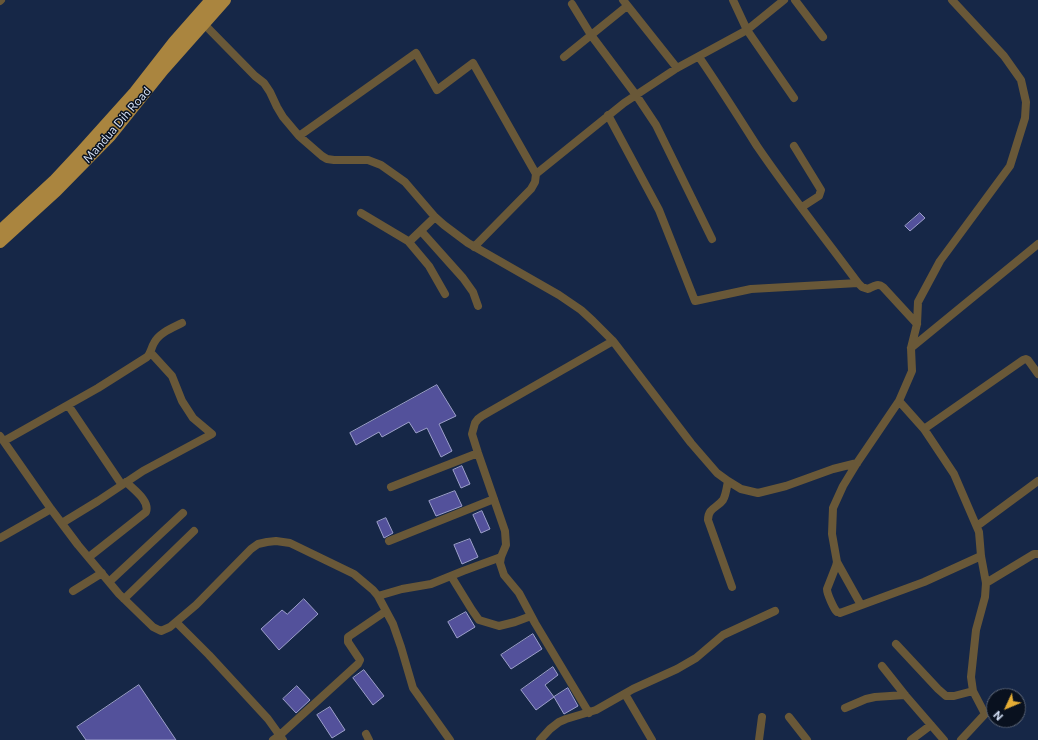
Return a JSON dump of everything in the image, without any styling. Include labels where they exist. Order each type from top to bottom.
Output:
[{"type":"main road","name":"Mandua Dih Road","points":[[0,231],[54,181],[82,152],[135,92],[174,42],[211,0]]},
{"type":"main road","name":"Mandua Dih Road","points":[[0,242],[56,191],[110,136],[163,70],[225,0]]},
{"type":"street","points":[[733,0],[747,30],[794,98]]},
{"type":"street","points":[[536,174],[624,102],[677,68],[747,30],[784,0]]},
{"type":"street","points":[[795,0],[823,37]]},
{"type":"street","points":[[861,605],[837,562],[832,534],[833,508],[843,486],[857,463],[899,401],[912,371],[911,348],[917,324],[918,302],[940,261],[1010,166],[1025,118],[1026,102],[1021,80],[1004,56],[952,0]]},
{"type":"street","points":[[564,57],[625,3],[677,68]]},
{"type":"street","points":[[572,4],[590,35],[636,95],[656,125],[712,239]]},
{"type":"street","points":[[204,24],[255,76],[264,83],[283,117],[299,136],[327,159],[368,160],[381,165],[405,182],[435,217],[456,234],[474,247],[559,295],[594,320],[614,341],[691,443],[717,473],[741,489],[758,493],[786,486],[832,469],[857,463]]},
{"type":"street","points":[[299,136],[416,53],[437,90],[473,63],[536,174],[535,182],[531,189],[474,247]]},
{"type":"street","points":[[700,56],[757,146],[862,287],[868,289],[878,284],[883,287],[917,324]]},
{"type":"street","points":[[608,115],[659,210],[695,301],[751,289],[858,282]]},
{"type":"street","points":[[794,146],[821,190],[819,196],[802,208]]},
{"type":"street","points":[[361,213],[408,241],[429,266],[445,294]]},
{"type":"street","points":[[408,241],[411,240],[435,217]]},
{"type":"street","points":[[421,231],[463,278],[472,292],[478,306]]},
{"type":"street","points":[[911,348],[1038,244]]},
{"type":"street","points":[[182,323],[157,338],[151,353],[147,357],[68,405],[2,438],[51,509],[109,582],[124,599],[153,626],[161,631],[166,630],[196,605],[251,549],[258,544],[276,541],[290,543],[354,574],[378,596],[393,624],[413,688],[450,740]]},
{"type":"street","points":[[589,713],[531,616],[519,593],[504,575],[500,558],[506,545],[505,531],[472,434],[478,419],[614,341]]},
{"type":"street","points":[[62,523],[143,471],[212,434],[193,418],[182,401],[172,376],[151,353]]},
{"type":"street","points":[[924,429],[1023,360],[1028,360],[1038,374]]},
{"type":"street","points":[[899,401],[924,429],[954,474],[979,532],[981,556],[986,583],[985,598],[976,630],[971,677],[973,691],[985,714],[961,740]]},
{"type":"street","points":[[68,405],[124,483],[146,503],[147,508],[146,512],[89,557]]},
{"type":"street","points":[[391,487],[478,453]]},
{"type":"street","points":[[728,480],[725,496],[709,512],[708,520],[732,587]]},
{"type":"street","points":[[977,526],[1038,481]]},
{"type":"street","points":[[389,541],[494,499]]},
{"type":"street","points":[[0,538],[51,509]]},
{"type":"street","points":[[109,582],[183,513]]},
{"type":"street","points":[[124,599],[194,531]]},
{"type":"street","points":[[986,583],[1034,554],[1038,554]]},
{"type":"street","points":[[837,562],[827,593],[835,609],[840,613],[924,582],[981,556]]},
{"type":"street","points":[[378,596],[402,589],[431,584],[500,558]]},
{"type":"street","points":[[73,590],[102,573]]},
{"type":"street","points":[[451,576],[479,620],[499,626],[531,616]]},
{"type":"street","points":[[273,740],[282,737],[358,664],[360,660],[348,642],[348,637],[386,611]]},
{"type":"street","points":[[540,740],[559,722],[596,710],[677,669],[696,658],[723,635],[775,611]]},
{"type":"street","points":[[176,622],[209,655],[268,719],[282,737]]},
{"type":"street","points":[[896,644],[946,696],[954,696],[973,691]]},
{"type":"street","points":[[882,666],[944,740]]},
{"type":"street","points":[[625,694],[652,740]]},
{"type":"street","points":[[845,708],[875,697],[905,695]]},
{"type":"street","points":[[759,740],[762,717]]},
{"type":"street","points":[[789,717],[807,740]]},
{"type":"street","points":[[911,740],[930,725]]},
{"type":"building","points":[[920,213],[925,218],[910,231],[905,226]]},
{"type":"building","points":[[437,385],[456,416],[439,424],[452,451],[441,457],[427,428],[416,433],[409,422],[382,437],[379,432],[356,445],[350,433]]},
{"type":"building","points":[[462,466],[470,484],[461,488],[453,470]]},
{"type":"building","points":[[455,491],[462,506],[436,516],[429,501]]},
{"type":"building","points":[[482,511],[490,529],[481,533],[473,515]]},
{"type":"building","points":[[386,518],[393,533],[384,538],[377,522]]},
{"type":"building","points":[[470,539],[478,557],[462,564],[454,545]]},
{"type":"building","points":[[304,599],[318,614],[279,650],[261,629],[282,610],[287,614]]},
{"type":"building","points":[[466,612],[475,627],[457,638],[448,622]]},
{"type":"building","points":[[533,634],[542,649],[511,669],[501,655]]},
{"type":"building","points":[[553,667],[558,675],[545,685],[554,697],[536,710],[521,690]]},
{"type":"building","points":[[364,670],[384,696],[373,705],[353,678]]},
{"type":"building","points":[[139,685],[176,740],[86,740],[77,727]]},
{"type":"building","points":[[297,686],[310,700],[296,713],[283,699]]},
{"type":"building","points":[[568,688],[578,706],[564,714],[554,697]]},
{"type":"building","points":[[330,707],[345,730],[332,738],[317,715]]}]
